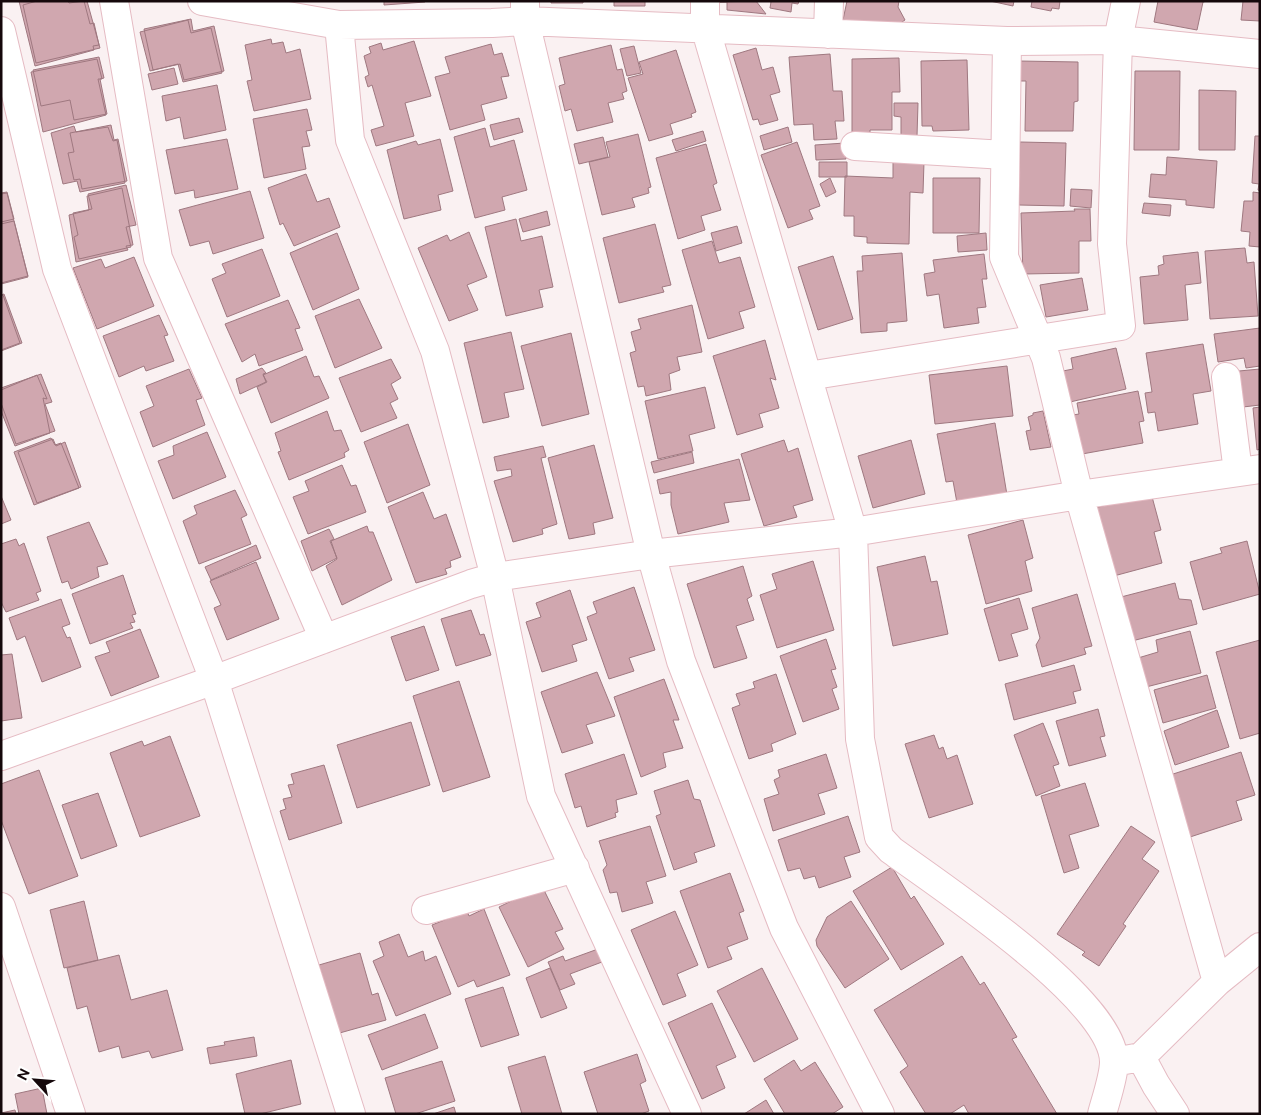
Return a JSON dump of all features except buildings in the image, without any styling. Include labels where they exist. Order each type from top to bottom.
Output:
[{"type":"street","points":[[114,1],[158,258],[324,639]]},
{"type":"street","points":[[202,1],[350,17],[525,11],[705,14],[828,34],[1006,41],[1118,40],[1260,54]]},
{"type":"street","points":[[828,34],[829,1]]},
{"type":"street","points":[[808,376],[1121,326],[1112,244],[1118,40],[1126,1]]},
{"type":"street","points":[[525,11],[651,554],[681,661],[784,928],[880,1114]]},
{"type":"street","points":[[705,14],[853,532],[860,739],[879,837],[891,850],[1022,945],[1083,1003],[1109,1041],[1114,1062],[1102,1114]]},
{"type":"street","points":[[350,17],[350,140],[435,352],[495,577],[541,796],[687,1114]]},
{"type":"street","points":[[1,31],[57,269],[214,680],[351,1114]]},
{"type":"street","points":[[1006,41],[1004,257],[1046,358],[1079,495],[1217,982]]},
{"type":"street","points":[[855,146],[1004,154]]},
{"type":"street","points":[[1,756],[214,680],[471,584],[495,577],[651,554],[853,532],[1079,495],[1249,471],[1226,377]]},
{"type":"street","points":[[426,910],[575,868]]},
{"type":"street","points":[[1,907],[71,1114]]},
{"type":"street","points":[[1114,1062],[1141,1057],[1217,982],[1260,947]]},
{"type":"street","points":[[1141,1057],[1156,1086],[1176,1114]]}]
